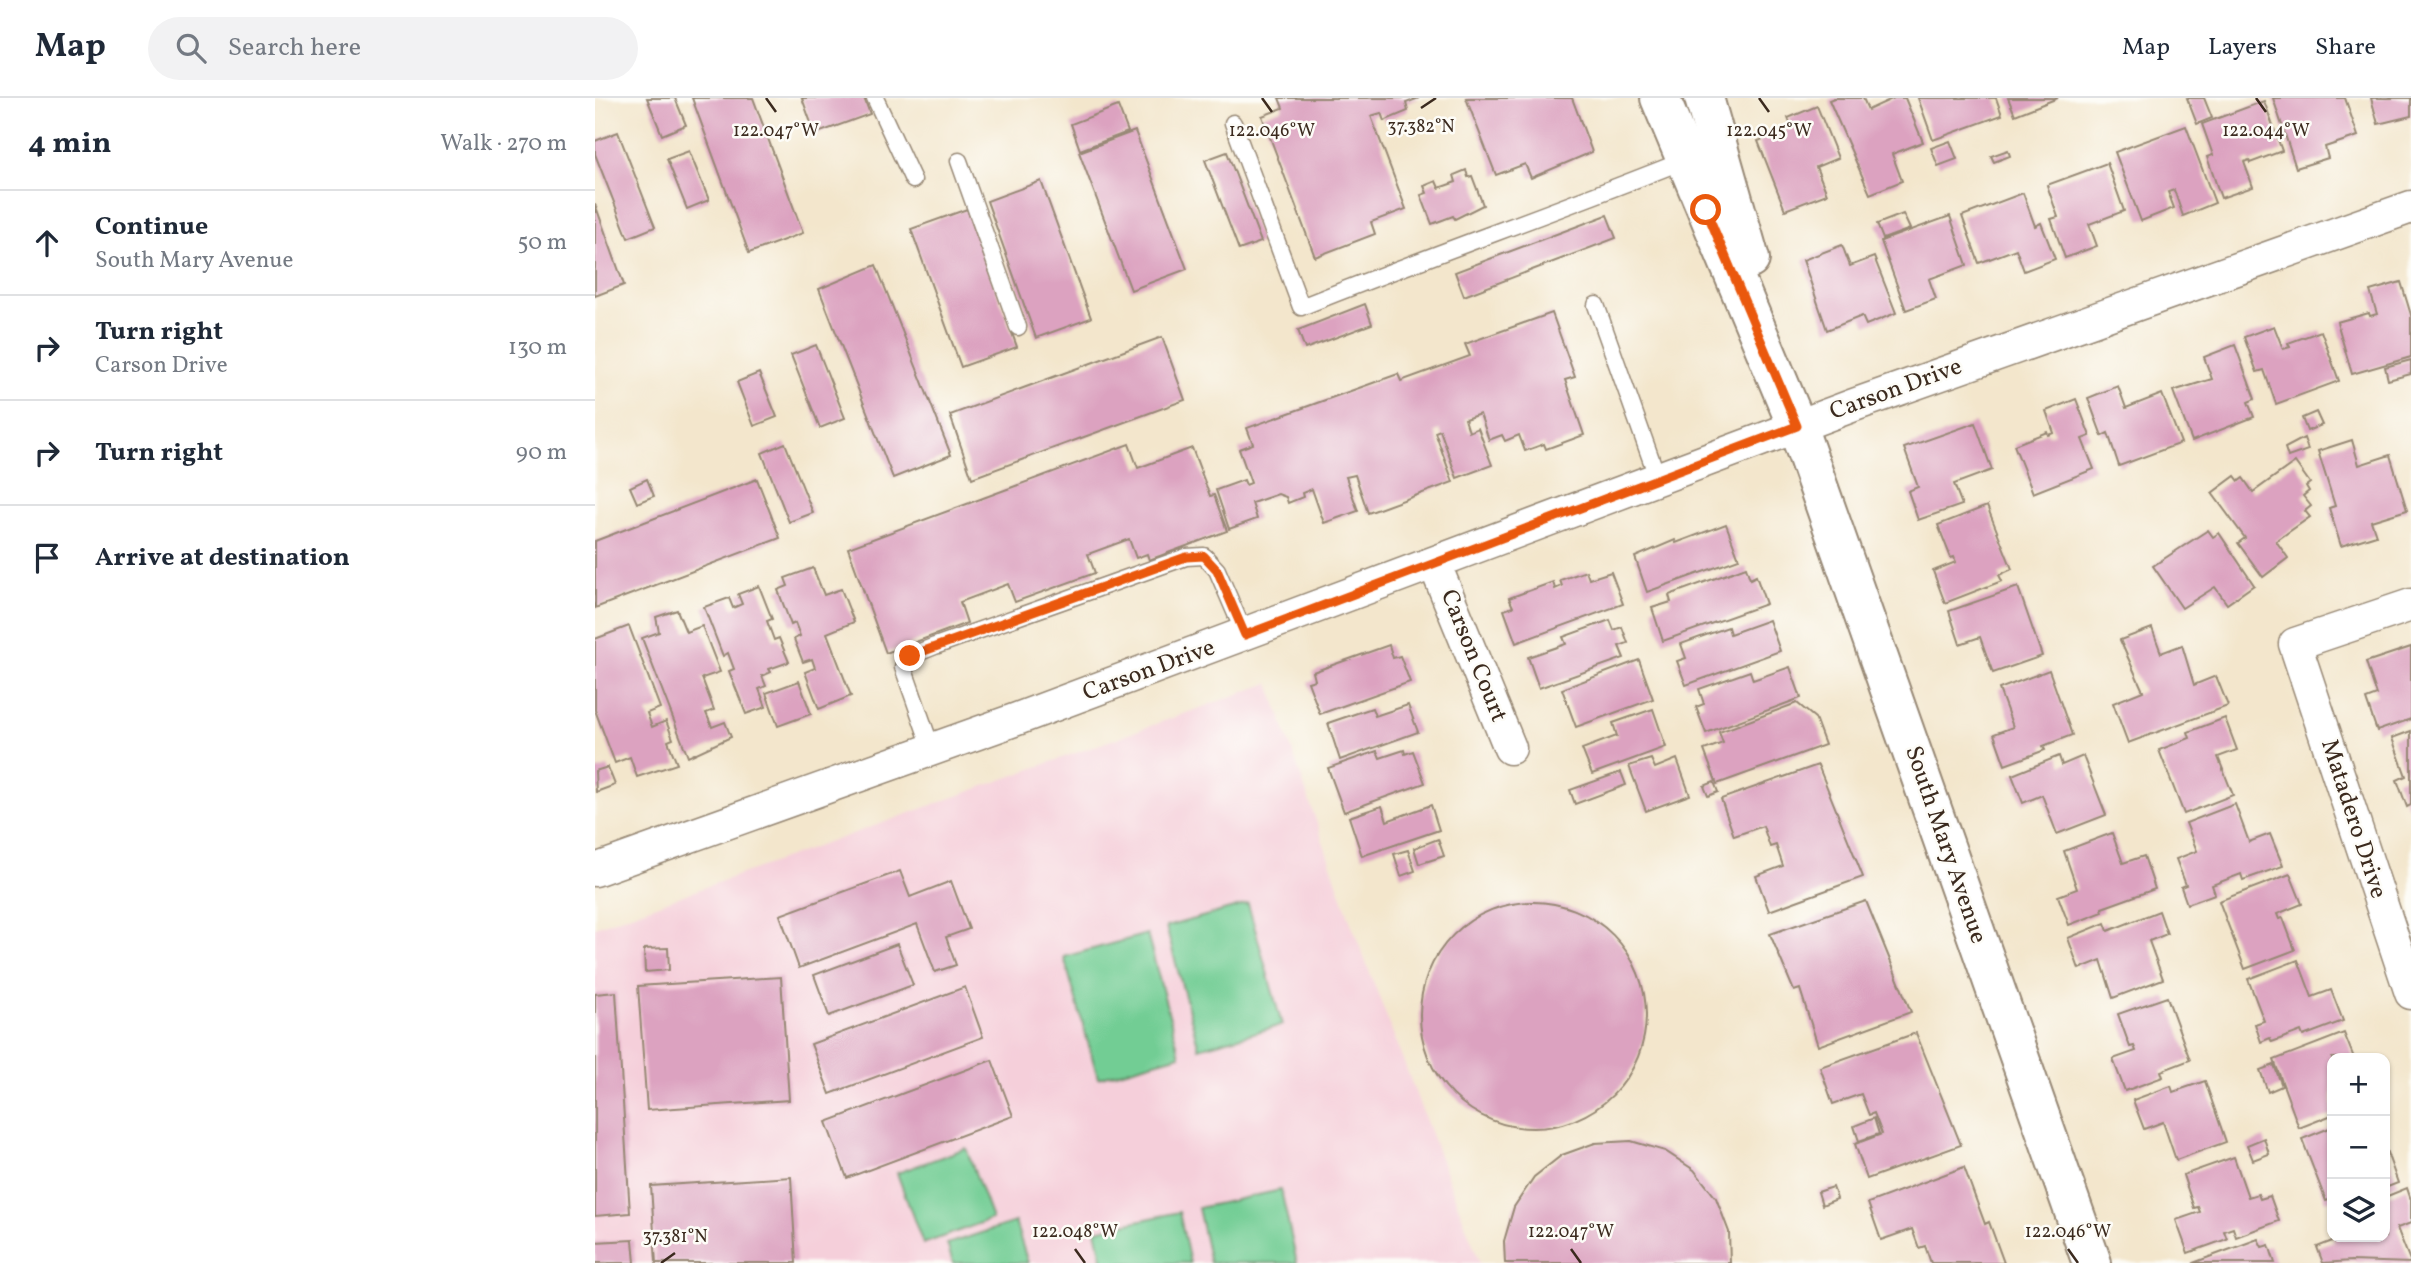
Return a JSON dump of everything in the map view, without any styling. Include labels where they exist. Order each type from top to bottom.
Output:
[{"type":"main road","name":"South Mary Avenue","points":[[1660,98],[1797,426],[2092,1263]]},
{"type":"main road","name":"South Mary Avenue","points":[[1704,98],[1797,426]]},
{"type":"street","name":"Carson Drive","points":[[595,870],[932,750],[1435,565],[1797,426],[2411,207]]},
{"type":"street","name":"Carson Court","points":[[1435,565],[1510,748]]},
{"type":"street","name":"Matadero Drive","points":[[2411,605],[2295,644],[2411,993]]},
{"type":"lane","points":[[875,98],[913,180]]},
{"type":"lane","points":[[1233,123],[1301,307],[1458,246],[1540,219],[1685,160]]},
{"type":"lane","points":[[959,161],[1019,327]]},
{"type":"lane","points":[[1596,305],[1658,479]]},
{"type":"lane","points":[[932,750],[903,667],[910,656],[935,646],[1186,557],[1204,556],[1217,570],[1245,635]]},
{"type":"shaded area","points":[[1269,683],[1351,923],[1480,1263],[595,1263],[595,927]]},
{"type":"green space","points":[[1248,904],[1282,1025],[1199,1048],[1166,927]]},
{"type":"green space","points":[[1147,934],[1180,1055],[1098,1078],[1064,957]]},
{"type":"green space","points":[[966,1148],[992,1219],[923,1244],[897,1173]]},
{"type":"green space","points":[[1281,1190],[1297,1263],[1210,1263],[1198,1208]]},
{"type":"green space","points":[[1179,1212],[1190,1263],[1103,1263],[1096,1230]]},
{"type":"green space","points":[[1015,1222],[1028,1263],[953,1263],[947,1244]]},
{"type":"building","points":[[647,98],[675,98],[686,125],[662,135]]},
{"type":"building","points":[[692,98],[753,98],[803,233],[749,253]]},
{"type":"building","points":[[802,98],[864,98],[870,114],[815,134]]},
{"type":"building","points":[[1279,98],[1419,98],[1406,103],[1408,111],[1384,121],[1381,113],[1371,116],[1406,209],[1371,222],[1375,234],[1315,257],[1262,116],[1283,108]]},
{"type":"building","points":[[1466,98],[1572,98],[1592,152],[1531,178],[1525,164],[1496,175]]},
{"type":"building","points":[[1863,98],[1868,110],[1894,98],[1905,98],[1923,142],[1892,154],[1902,181],[1870,194],[1829,100]]},
{"type":"building","points":[[1918,98],[1996,98],[2002,115],[1933,140]]},
{"type":"building","points":[[2008,98],[2058,98],[2015,115]]},
{"type":"building","points":[[2187,98],[2204,98],[2212,118],[2197,124]]},
{"type":"building","points":[[2273,98],[2345,98],[2358,136],[2325,147],[2328,158],[2296,168]]},
{"type":"building","points":[[2371,98],[2411,98],[2411,116],[2378,124]]},
{"type":"building","points":[[2264,101],[2282,151],[2250,163],[2249,160],[2244,162],[2253,187],[2221,198],[2207,157],[2213,155],[2202,124]]},
{"type":"building","points":[[1118,106],[1128,132],[1080,150],[1071,124]]},
{"type":"building","points":[[1817,106],[1838,158],[1816,167],[1827,194],[1785,210],[1758,141],[1792,128],[1788,118]]},
{"type":"building","points":[[2186,126],[2215,203],[2183,216],[2174,190],[2168,192],[2174,208],[2141,221],[2115,152]]},
{"type":"building","points":[[1135,131],[1187,269],[1131,290],[1079,152]]},
{"type":"building","points":[[618,132],[655,227],[628,238],[595,154],[595,141]]},
{"type":"building","points":[[1950,141],[1957,159],[1938,166],[1931,148]]},
{"type":"building","points":[[2008,150],[2010,156],[1994,162],[1991,156]]},
{"type":"building","points":[[689,151],[709,200],[687,209],[667,159]]},
{"type":"building","points":[[1227,152],[1261,242],[1239,250],[1205,160]]},
{"type":"building","points":[[2107,163],[2124,211],[2089,224],[2097,246],[2065,258],[2051,219],[2058,217],[2047,185]]},
{"type":"building","points":[[1466,170],[1468,177],[1472,176],[1483,205],[1455,219],[1453,216],[1432,224],[1421,195],[1427,193],[1424,186],[1436,181],[1439,188],[1456,182],[1454,175]]},
{"type":"building","points":[[1041,181],[1091,318],[1036,338],[987,201]]},
{"type":"building","points":[[2023,193],[2035,226],[2041,223],[2055,259],[2024,271],[2016,249],[1979,263],[1962,216]]},
{"type":"building","points":[[595,204],[624,285],[595,296]]},
{"type":"building","points":[[967,209],[1017,347],[961,367],[911,229]]},
{"type":"building","points":[[1903,214],[1910,229],[1883,239],[1877,224]]},
{"type":"building","points":[[1607,215],[1616,238],[1464,296],[1455,272]]},
{"type":"building","points":[[1950,216],[1967,265],[1929,279],[1936,299],[1906,310],[1881,241]]},
{"type":"building","points":[[1842,245],[1850,266],[1874,257],[1896,313],[1866,325],[1862,316],[1827,330],[1803,260]]},
{"type":"building","points":[[876,265],[951,455],[893,478],[819,289]]},
{"type":"building","points":[[2401,282],[2411,315],[2411,357],[2352,374],[2337,322],[2369,313],[2370,316],[2377,314],[2370,291]]},
{"type":"building","points":[[1365,304],[1372,324],[1305,349],[1298,330]]},
{"type":"building","points":[[1552,313],[1575,377],[1565,380],[1584,435],[1546,449],[1544,444],[1525,451],[1519,435],[1505,441],[1502,435],[1489,440],[1480,414],[1465,419],[1469,432],[1478,428],[1492,465],[1457,478],[1440,430],[1435,432],[1453,482],[1368,513],[1355,475],[1346,477],[1358,511],[1324,523],[1312,489],[1302,493],[1303,497],[1288,503],[1286,497],[1278,494],[1252,503],[1257,519],[1229,529],[1216,490],[1244,480],[1246,485],[1251,483],[1239,449],[1253,444],[1247,428],[1398,374],[1401,381],[1470,356],[1465,344]]},
{"type":"building","points":[[2274,326],[2283,349],[2290,347],[2288,343],[2321,331],[2339,381],[2276,404],[2264,370],[2257,372],[2244,337]]},
{"type":"building","points":[[1162,337],[1185,400],[972,478],[950,415]]},
{"type":"building","points":[[816,345],[845,418],[820,428],[791,355]]},
{"type":"building","points":[[2235,345],[2255,399],[2248,402],[2254,417],[2192,441],[2173,391],[2212,379],[2204,357]]},
{"type":"building","points":[[2411,360],[2411,374],[2388,380],[2385,367]]},
{"type":"building","points":[[759,373],[777,417],[754,426],[737,382]]},
{"type":"building","points":[[2118,386],[2126,408],[2162,394],[2181,443],[2119,466],[2108,433],[2102,436],[2088,398]]},
{"type":"building","points":[[2076,399],[2090,436],[2082,439],[2094,469],[2033,493],[2014,445],[2047,432],[2048,435],[2054,433],[2046,411]]},
{"type":"building","points":[[2316,412],[2322,425],[2307,431],[2302,418]]},
{"type":"building","points":[[1975,423],[1992,470],[1954,484],[1962,505],[1918,520],[1908,491],[1918,487],[1904,448]]},
{"type":"building","points":[[2304,438],[2308,450],[2288,457],[2285,448]]},
{"type":"building","points":[[2352,440],[2359,465],[2390,455],[2407,510],[2371,521],[2376,535],[2341,546],[2329,508],[2335,506],[2318,451]]},
{"type":"building","points":[[785,443],[813,513],[789,522],[762,453]]},
{"type":"building","points":[[1129,444],[1138,468],[1192,448],[1227,531],[1149,560],[1147,554],[1136,558],[1129,539],[1088,554],[1095,573],[1015,602],[1008,584],[960,602],[967,623],[886,653],[848,548]]},
{"type":"building","points":[[2295,462],[2310,483],[2306,486],[2309,491],[2303,496],[2311,506],[2305,511],[2310,517],[2276,541],[2288,558],[2263,577],[2238,543],[2245,538],[2212,493],[2235,476],[2239,481],[2243,478],[2253,492]]},
{"type":"building","points":[[647,479],[654,496],[637,503],[630,487]]},
{"type":"building","points":[[757,479],[780,538],[595,608],[595,541]]},
{"type":"building","points":[[1987,506],[2012,569],[1999,575],[2002,581],[1945,603],[1933,571],[1956,562],[1954,557],[1951,558],[1938,525]]},
{"type":"building","points":[[1726,524],[1739,559],[1647,592],[1635,557],[1675,540],[1676,543]]},
{"type":"building","points":[[2208,530],[2213,537],[2219,533],[2254,585],[2227,604],[2215,587],[2182,608],[2153,566]]},
{"type":"building","points":[[1746,567],[1750,579],[1756,576],[1766,604],[1663,641],[1652,608],[1671,602],[1669,595]]},
{"type":"building","points":[[813,568],[824,595],[841,589],[854,622],[827,633],[851,696],[819,709],[805,672],[815,668],[812,659],[803,662],[794,639],[800,636],[795,623],[791,625],[778,590],[788,586],[785,578]]},
{"type":"building","points":[[1586,571],[1589,579],[1611,572],[1623,604],[1516,643],[1504,610],[1513,607],[1509,598],[1553,582],[1555,589],[1562,586],[1560,580]]},
{"type":"building","points":[[759,586],[772,619],[767,621],[774,640],[779,638],[789,662],[769,669],[771,672],[762,676],[766,686],[759,689],[766,707],[746,714],[729,671],[734,669],[728,653],[723,656],[704,607],[729,598],[733,608],[742,604],[738,594]]},
{"type":"building","points":[[2018,587],[2042,656],[1993,673],[1980,637],[1960,644],[1949,611]]},
{"type":"building","points":[[677,610],[686,632],[702,626],[720,672],[702,678],[714,710],[706,713],[712,727],[725,722],[731,737],[688,757],[642,638],[659,632],[656,617]]},
{"type":"building","points":[[1610,620],[1614,630],[1622,627],[1628,643],[1619,646],[1624,658],[1539,688],[1528,657],[1566,644],[1563,637]]},
{"type":"building","points":[[1769,620],[1780,651],[1686,685],[1677,661],[1686,658],[1681,644],[1728,627],[1730,634]]},
{"type":"building","points":[[629,626],[660,708],[647,713],[652,727],[666,721],[673,739],[668,741],[677,764],[637,777],[630,757],[615,763],[595,710],[595,639]]},
{"type":"building","points":[[2152,628],[2161,653],[2182,645],[2194,685],[2216,676],[2228,706],[2128,743],[2113,703],[2143,691],[2120,640]]},
{"type":"building","points":[[1389,645],[1393,658],[1400,656],[1410,682],[1320,714],[1308,682],[1315,680],[1313,672]]},
{"type":"building","points":[[2411,647],[2411,719],[2377,731],[2366,699],[2377,695],[2366,662]]},
{"type":"building","points":[[1639,660],[1653,699],[1576,727],[1562,689]]},
{"type":"building","points":[[1790,667],[1801,698],[1706,733],[1696,707],[1704,704],[1699,689],[1750,671],[1753,680]]},
{"type":"building","points":[[2049,670],[2072,735],[2043,746],[2045,750],[2005,765],[1994,734],[2013,727],[1999,689]]},
{"type":"building","points":[[799,681],[811,714],[778,726],[766,693]]},
{"type":"building","points":[[1797,703],[1815,718],[1825,745],[1717,784],[1704,750],[1723,743],[1719,732]]},
{"type":"building","points":[[1408,705],[1418,732],[1340,760],[1328,723],[1372,708],[1375,716]]},
{"type":"building","points":[[1653,709],[1666,747],[1592,774],[1582,749],[1617,736],[1613,723]]},
{"type":"building","points":[[2225,718],[2237,750],[2218,757],[2233,795],[2184,814],[2159,750],[2190,738],[2188,732]]},
{"type":"building","points":[[2411,731],[2411,805],[2407,807],[2397,780],[2406,776],[2392,738]]},
{"type":"building","points":[[1404,750],[1405,754],[1413,751],[1425,783],[1344,812],[1328,768],[1377,751],[1380,758]]},
{"type":"building","points":[[2059,756],[2062,765],[2083,756],[2106,815],[2057,834],[2042,795],[2023,803],[2012,775]]},
{"type":"building","points":[[1651,759],[1655,768],[1677,759],[1690,795],[1646,811],[1629,766]]},
{"type":"building","points":[[1818,765],[1863,877],[1769,911],[1756,876],[1783,866],[1776,845],[1770,847],[1763,826],[1734,836],[1721,799]]},
{"type":"building","points":[[608,767],[615,785],[596,792],[595,771]]},
{"type":"building","points":[[1621,772],[1626,785],[1575,804],[1570,790]]},
{"type":"building","points":[[1714,782],[1718,792],[1708,796],[1704,786]]},
{"type":"building","points":[[2235,804],[2249,842],[2270,834],[2283,866],[2243,880],[2241,874],[2212,885],[2215,894],[2187,904],[2181,887],[2186,885],[2176,859],[2197,851],[2186,823]]},
{"type":"building","points":[[1431,805],[1439,830],[1362,856],[1349,817],[1382,806],[1387,821]]},
{"type":"building","points":[[2112,833],[2123,863],[2144,856],[2155,889],[2102,908],[2103,912],[2069,925],[2058,896],[2077,889],[2064,851]]},
{"type":"building","points":[[1438,839],[1444,856],[1419,864],[1414,848]]},
{"type":"building","points":[[1408,850],[1415,871],[1401,876],[1394,854]]},
{"type":"building","points":[[900,871],[910,897],[951,881],[969,929],[946,937],[956,965],[935,972],[917,924],[799,968],[780,915]]},
{"type":"building","points":[[2290,874],[2302,904],[2277,914],[2279,919],[2283,918],[2295,950],[2245,969],[2219,901]]},
{"type":"building","points":[[1866,901],[1911,1012],[1818,1046],[1800,989],[1794,991],[1770,934]]},
{"type":"building","points":[[1533,902],[1555,904],[1586,915],[1613,935],[1633,962],[1644,993],[1644,1037],[1633,1068],[1613,1095],[1586,1115],[1555,1126],[1533,1128],[1511,1126],[1480,1115],[1453,1095],[1433,1068],[1422,1037],[1420,1015],[1422,993],[1433,962],[1453,935],[1480,915],[1511,904]]},
{"type":"building","points":[[2159,911],[2167,934],[2149,941],[2163,979],[2113,998],[2101,960],[2079,969],[2068,938],[2105,923],[2108,931]]},
{"type":"building","points":[[897,944],[913,985],[829,1016],[814,975]]},
{"type":"building","points":[[668,948],[669,970],[645,972],[644,949]]},
{"type":"building","points":[[2298,960],[2312,997],[2331,990],[2343,1021],[2303,1036],[2301,1031],[2272,1042],[2270,1038],[2261,1042],[2255,1024],[2264,1021],[2248,979]]},
{"type":"building","points":[[781,977],[789,1100],[647,1110],[638,986]]},
{"type":"building","points":[[965,987],[983,1037],[830,1094],[811,1044]]},
{"type":"building","points":[[616,992],[630,1213],[595,1216],[595,994]]},
{"type":"building","points":[[2167,997],[2190,1060],[2161,1071],[2163,1077],[2125,1091],[2113,1059],[2136,1051],[2134,1046],[2130,1047],[2118,1014]]},
{"type":"building","points":[[1916,1033],[1961,1145],[1867,1179],[1855,1144],[1882,1134],[1874,1113],[1869,1115],[1861,1094],[1833,1104],[1820,1067]]},
{"type":"building","points":[[2344,1033],[2352,1053],[2327,1053],[2327,1117],[2299,1128],[2274,1060]]},
{"type":"building","points":[[992,1060],[1013,1116],[847,1178],[826,1122]]},
{"type":"building","points":[[2274,1065],[2282,1086],[2268,1092],[2260,1070]]},
{"type":"building","points":[[2205,1081],[2226,1142],[2176,1160],[2163,1122],[2144,1129],[2133,1100],[2171,1086],[2173,1092]]},
{"type":"building","points":[[1874,1118],[1879,1134],[1859,1141],[1854,1126]]},
{"type":"building","points":[[2327,1129],[2327,1201],[2326,1201],[2302,1139]]},
{"type":"building","points":[[2264,1138],[2269,1154],[2253,1160],[2247,1145]]},
{"type":"building","points":[[1631,1141],[1665,1151],[1694,1170],[1716,1198],[1729,1232],[1730,1263],[1505,1263],[1504,1241],[1514,1207],[1534,1177],[1562,1155],[1595,1143]]},
{"type":"building","points":[[2234,1157],[2248,1197],[2258,1194],[2260,1199],[2270,1196],[2279,1221],[2236,1237],[2233,1228],[2224,1231],[2227,1239],[2188,1253],[2176,1220],[2200,1212],[2198,1207],[2194,1208],[2183,1175]]},
{"type":"building","points":[[2390,1161],[2398,1183],[2390,1186]]},
{"type":"building","points":[[1964,1167],[1985,1224],[1989,1222],[2004,1263],[1931,1263],[1925,1246],[1919,1248],[1912,1229],[1881,1240],[1868,1203]]},
{"type":"building","points":[[791,1177],[796,1263],[656,1263],[651,1186]]},
{"type":"building","points":[[1833,1187],[1837,1199],[1822,1205],[1818,1192]]},
{"type":"building","points":[[2407,1188],[2411,1200],[2411,1223],[2397,1228],[2411,1263],[2323,1263],[2317,1247],[2330,1242],[2390,1242],[2390,1195]]},
{"type":"building","points":[[2258,1239],[2262,1247],[2269,1245],[2275,1263],[2193,1263]]},
{"type":"building","points":[[633,1240],[635,1263],[595,1263],[595,1242]]},
{"type":"route","points":[[910,656],[1186,557],[1204,556],[1217,570],[1245,635],[1797,426],[1706,210]]}]
